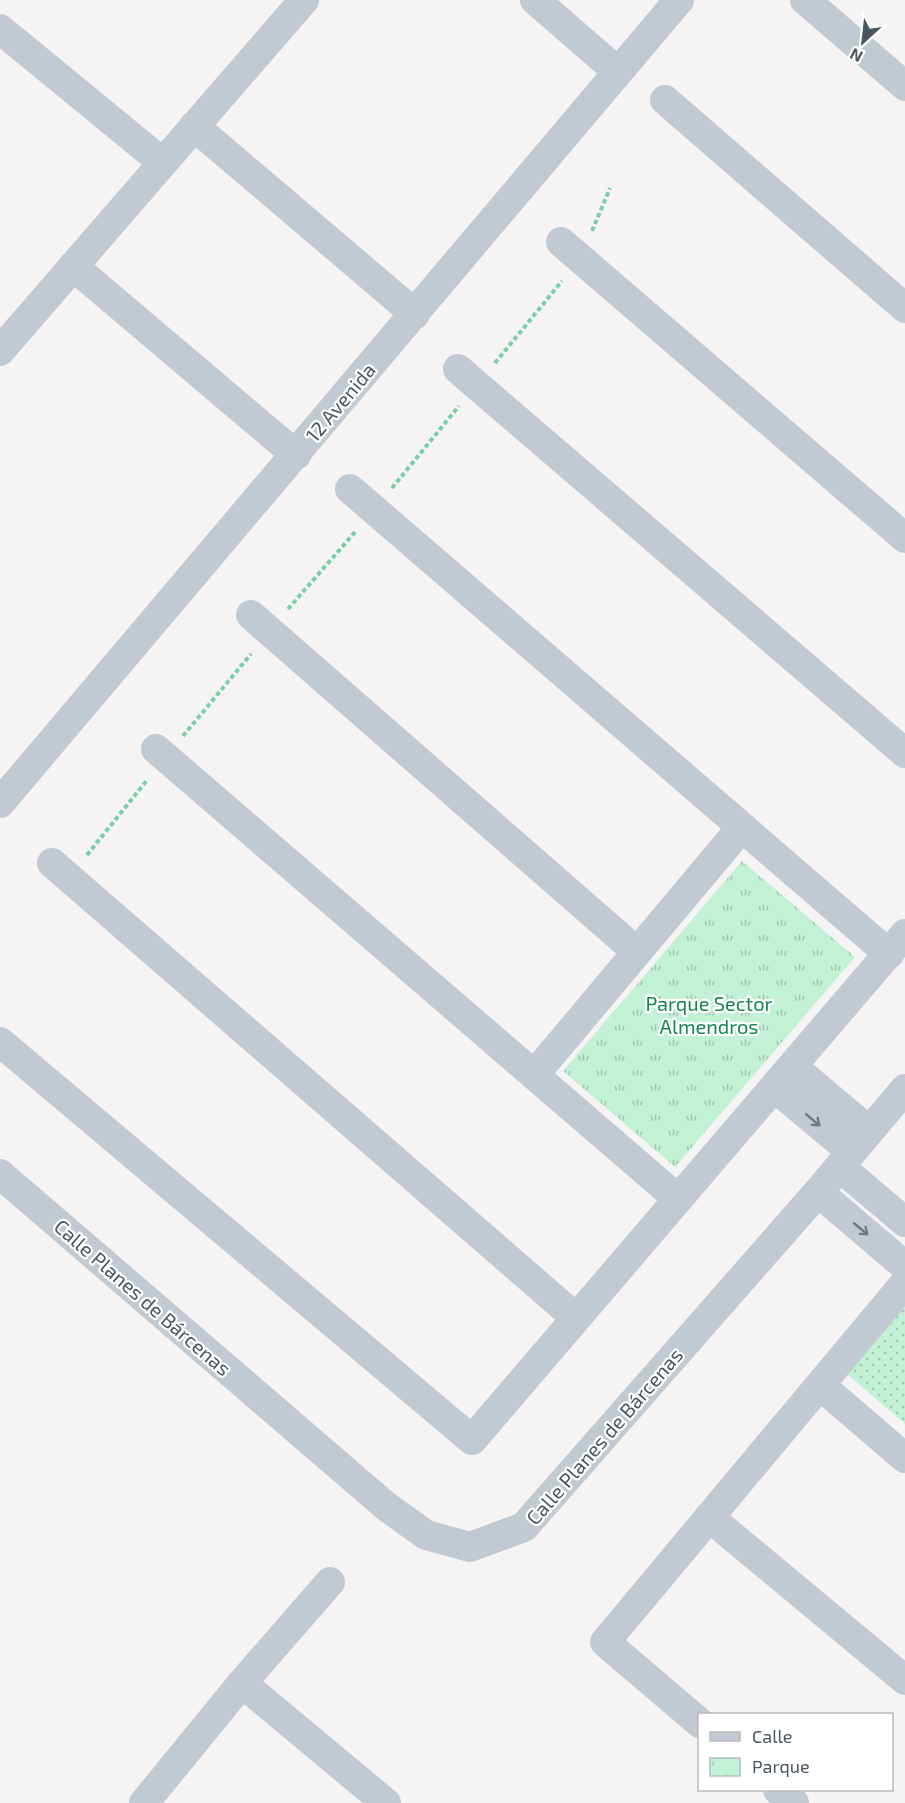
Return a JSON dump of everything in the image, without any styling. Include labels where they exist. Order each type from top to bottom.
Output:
[{"type":"street","points":[[0,351],[304,0]]},
{"type":"street","points":[[535,0],[618,72]]},
{"type":"street","name":"12 Avenida","points":[[0,803],[680,0]]},
{"type":"street","points":[[805,0],[905,86]]},
{"type":"street","points":[[0,30],[162,162]]},
{"type":"street","points":[[665,100],[905,308]]},
{"type":"street","points":[[194,126],[415,314]]},
{"type":"street","points":[[571,250],[905,538]]},
{"type":"street","points":[[73,266],[296,455]]},
{"type":"street","points":[[467,377],[905,753]]},
{"type":"street","points":[[0,1042],[472,1440],[897,944],[742,827],[350,489]]},
{"type":"street","points":[[260,623],[637,952]]},
{"type":"street","points":[[160,754],[678,1199]]},
{"type":"street","points":[[534,1075],[742,827]]},
{"type":"street","points":[[60,870],[576,1318]]},
{"type":"street","points":[[783,1077],[854,1150],[905,1222]]},
{"type":"street","name":"Calle Planes de Bárcenas","points":[[0,1174],[387,1507],[426,1535],[470,1547],[524,1527],[818,1192],[905,1089]]},
{"type":"street","points":[[818,1192],[905,1266]]},
{"type":"street","points":[[698,1722],[605,1642],[905,1283]]},
{"type":"street","points":[[820,1385],[905,1458]]},
{"type":"street","points":[[710,1517],[905,1680]]},
{"type":"street","points":[[144,1803],[242,1683],[330,1582]]},
{"type":"street","points":[[242,1683],[386,1803]]},
{"type":"street","points":[[779,1791],[794,1803]]},
{"type":"path","points":[[60,870],[160,754],[260,623],[375,510],[467,377],[571,250],[610,188]]},
{"type":"green space","name":"Parque Sector Almendros","points":[[742,861],[855,957],[675,1167],[563,1071]]},
{"type":"green space","points":[[905,1291],[905,1424],[839,1367]]}]
